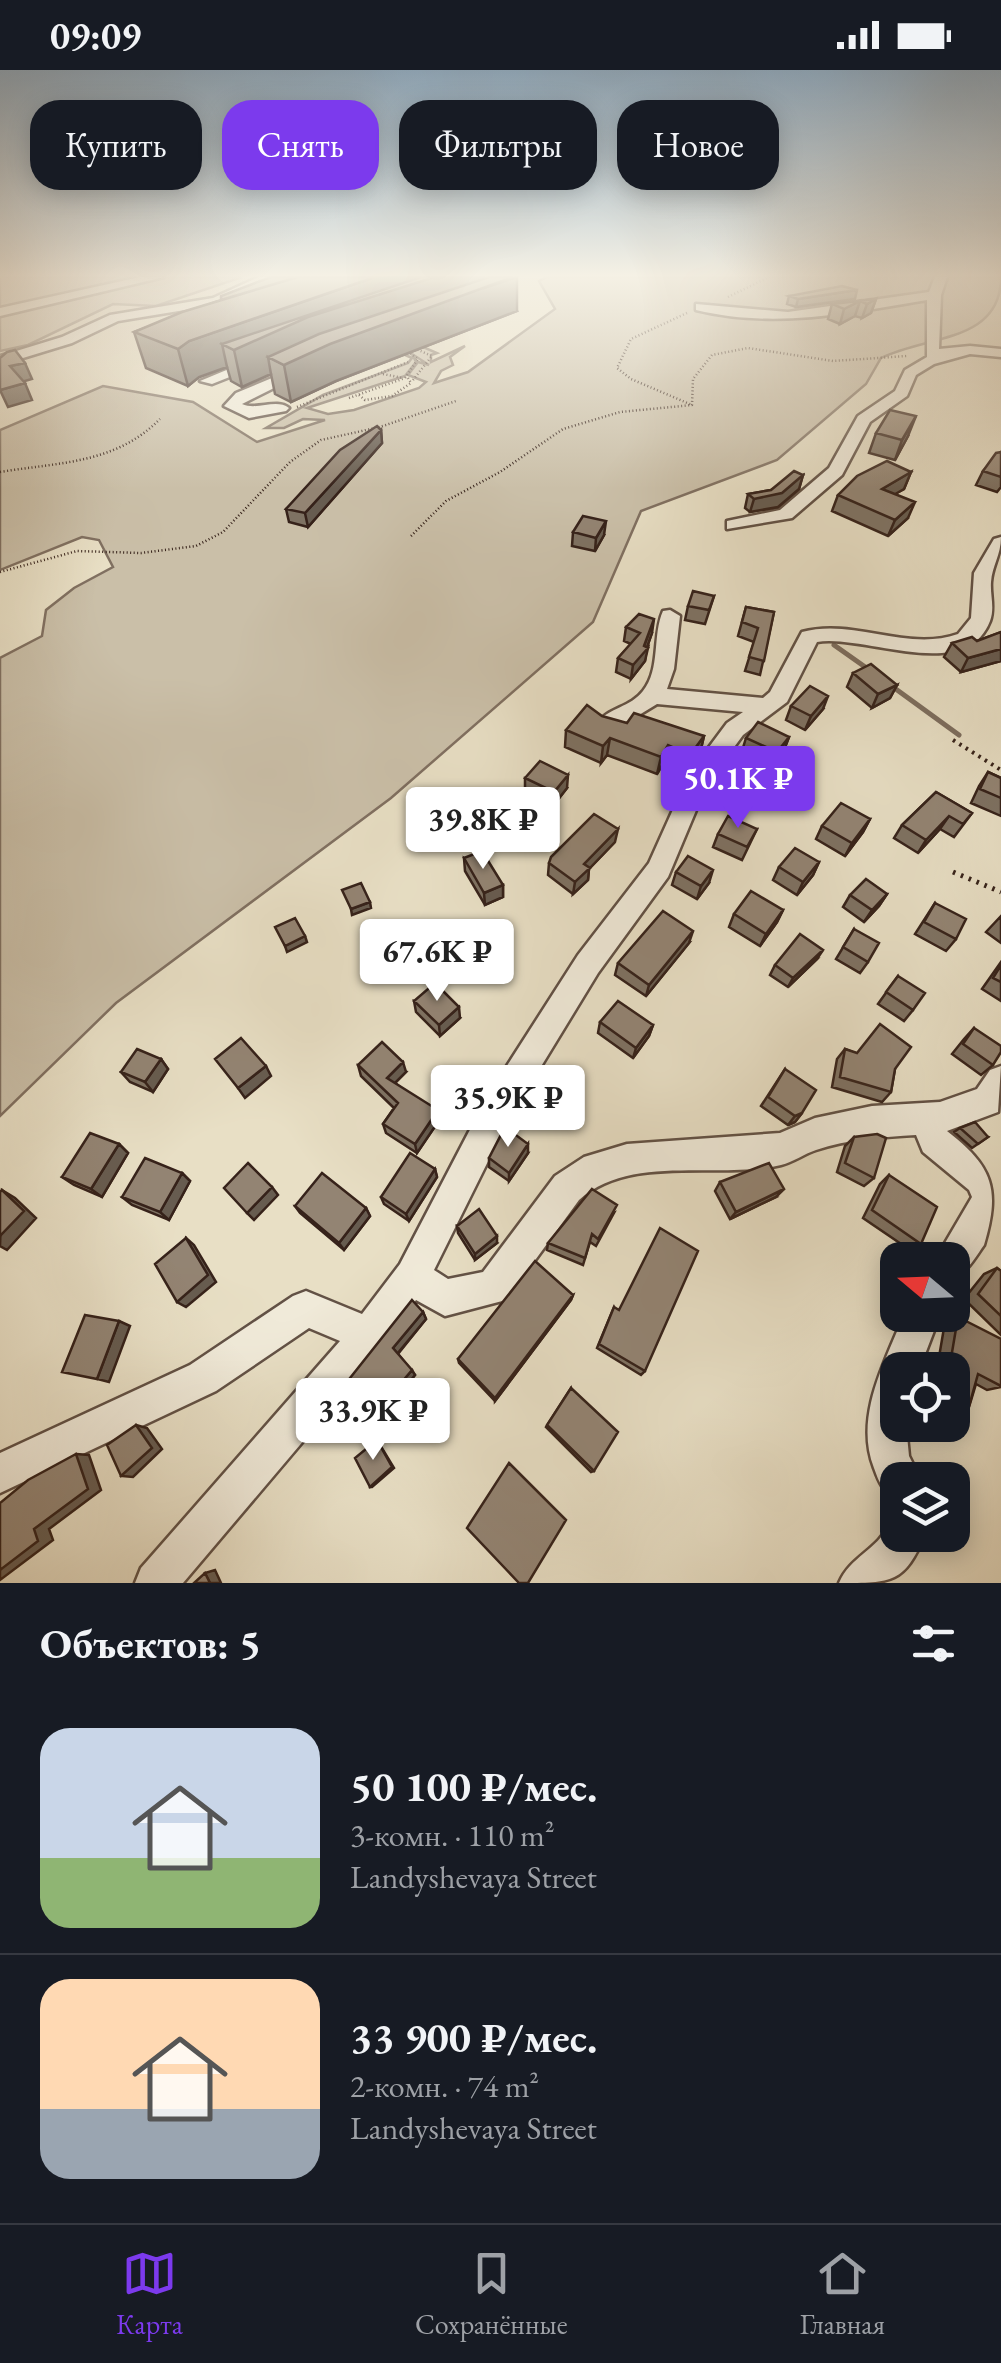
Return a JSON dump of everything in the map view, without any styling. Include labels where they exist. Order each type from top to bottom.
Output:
[{"type":"street","points":[[0,361],[43,348]]},
{"type":"street","points":[[932,348],[932,354],[970,350],[1001,353]]},
{"type":"street","points":[[733,526],[786,514],[836,471],[864,419],[902,393],[910,372],[930,361],[975,348]]},
{"type":"street","points":[[207,381],[270,356]]},
{"type":"street","points":[[282,408],[259,413],[232,406],[241,396],[310,368]]},
{"type":"street","points":[[156,1583],[369,1335],[412,1276],[498,1108],[588,964],[659,869],[697,780],[735,729],[768,706],[794,674],[801,647],[822,631],[903,646],[945,645],[964,639],[978,627],[984,608],[981,578],[1001,544]]},
{"type":"street","points":[[608,723],[643,710],[656,696],[670,616]]},
{"type":"street","points":[[656,696],[768,706]]},
{"type":"street","points":[[412,1276],[445,1298],[493,1287],[566,1188],[584,1173],[627,1160],[781,1149],[816,1134],[872,1122],[940,1118],[987,1100],[1001,1082]]},
{"type":"street","points":[[925,1119],[934,1141],[980,1178],[989,1197],[985,1214],[965,1242]]},
{"type":"street","points":[[0,1474],[202,1378],[306,1310],[369,1335]]},
{"type":"street","points":[[860,1583],[898,1552]]},
{"type":"path","points":[[396,350],[402,348]]},
{"type":"path","points":[[347,385],[364,400],[392,396],[428,366],[431,356],[413,348],[404,352],[428,366]]},
{"type":"path","points":[[627,348],[617,368],[631,379],[692,405]]},
{"type":"path","points":[[692,405],[693,379],[701,364],[726,350],[748,348],[833,361],[932,354]]},
{"type":"path","points":[[350,398],[404,378],[418,360]]},
{"type":"path","points":[[282,408],[296,408],[408,362]]},
{"type":"path","points":[[378,374],[412,380]]},
{"type":"path","points":[[0,572],[77,552],[142,553],[196,546],[240,517],[290,462],[310,447],[330,437],[380,427],[456,401]]},
{"type":"path","points":[[411,536],[446,501],[500,472],[563,429],[620,412],[692,405]]},
{"type":"path","points":[[0,472],[113,453],[136,443],[160,419]]},
{"type":"path","points":[[954,740],[1001,770]]},
{"type":"path","points":[[954,872],[1001,892]]},
{"type":"shaded area","points":[[409,348],[437,353],[431,355],[431,362],[463,348],[450,357],[453,365],[441,371],[434,383],[468,372],[502,348],[911,348],[881,358],[866,384],[777,460],[641,511],[593,622],[391,798],[116,1003],[0,1116],[0,658],[42,636],[46,610],[74,588],[113,567],[99,540],[82,537],[0,570],[0,430],[103,386],[193,402],[257,442],[325,420],[303,419],[284,428],[266,428],[323,395],[408,363],[412,358],[403,354]],"holes":[[[412,354],[429,365],[418,362],[408,375],[426,382],[419,388],[354,410],[328,414],[307,408],[405,376],[416,362]]]},
{"type":"building","points":[[289,348],[322,348],[284,365],[268,357]]},
{"type":"building","points":[[15,350],[25,363],[10,366],[25,383],[0,390],[0,358]]},
{"type":"building","points":[[890,410],[916,416],[902,440],[876,433]]},
{"type":"building","points":[[377,426],[381,430],[305,513],[286,509],[340,450]]},
{"type":"building","points":[[1001,452],[1001,477],[983,471],[996,453]]},
{"type":"building","points":[[887,461],[911,472],[882,489],[915,502],[895,520],[838,495],[857,476]]},
{"type":"building","points":[[794,471],[803,475],[782,493],[754,499],[748,494],[771,490]]},
{"type":"building","points":[[583,516],[606,521],[596,538],[573,532]]},
{"type":"building","points":[[693,591],[714,596],[709,610],[688,606]]},
{"type":"building","points":[[746,607],[774,612],[764,661],[749,657],[758,628],[742,622]]},
{"type":"building","points":[[639,614],[654,619],[644,646],[648,648],[633,665],[618,658],[640,633],[626,627]]},
{"type":"building","points":[[1001,632],[1001,649],[968,658],[952,643],[972,637],[977,641]]},
{"type":"building","points":[[871,664],[897,685],[878,694],[853,673]]},
{"type":"building","points":[[810,686],[828,696],[811,716],[791,706]]},
{"type":"building","points":[[587,705],[602,716],[627,723],[634,713],[704,736],[690,755],[668,745],[661,757],[610,738],[603,746],[566,730]]},
{"type":"building","points":[[758,722],[789,737],[777,752],[746,738]]},
{"type":"building","points":[[540,761],[568,775],[554,792],[525,778]]},
{"type":"building","points":[[988,772],[1001,778],[1001,798],[980,789]]},
{"type":"building","points":[[936,792],[972,813],[963,824],[949,816],[926,840],[902,825]]},
{"type":"building","points":[[460,801],[474,820],[437,837],[423,817]]},
{"type":"building","points":[[841,803],[870,819],[852,843],[822,826]]},
{"type":"building","points":[[594,814],[618,829],[584,864],[590,868],[575,882],[549,863]]},
{"type":"building","points":[[728,816],[757,829],[747,847],[718,834]]},
{"type":"building","points":[[795,848],[819,862],[803,882],[779,867]]},
{"type":"building","points":[[482,851],[503,885],[484,893],[464,858]]},
{"type":"building","points":[[688,856],[713,870],[701,886],[676,872]]},
{"type":"building","points":[[866,879],[887,894],[872,910],[850,895]]},
{"type":"building","points":[[361,883],[370,902],[351,909],[342,890]]},
{"type":"building","points":[[751,891],[783,910],[766,934],[734,914]]},
{"type":"building","points":[[935,903],[966,919],[956,939],[924,922]]},
{"type":"building","points":[[663,911],[693,931],[649,985],[618,963]]},
{"type":"building","points":[[295,918],[305,936],[285,946],[275,927]]},
{"type":"building","points":[[854,929],[879,943],[868,962],[843,947]]},
{"type":"building","points":[[800,934],[823,950],[793,978],[775,965]]},
{"type":"building","points":[[1001,965],[1001,982],[993,978]]},
{"type":"building","points":[[898,976],[925,993],[913,1010],[886,992]]},
{"type":"building","points":[[435,983],[459,1007],[439,1025],[414,1001]]},
{"type":"building","points":[[618,1001],[653,1025],[636,1048],[600,1022]]},
{"type":"building","points":[[880,1024],[911,1047],[895,1069],[891,1092],[840,1077],[845,1049],[857,1053]]},
{"type":"building","points":[[974,1028],[1001,1046],[993,1065],[963,1044]]},
{"type":"building","points":[[241,1038],[266,1066],[238,1088],[215,1059]]},
{"type":"building","points":[[382,1042],[403,1062],[387,1078],[438,1110],[415,1144],[383,1124],[398,1103],[358,1065]]},
{"type":"building","points":[[137,1049],[161,1059],[145,1082],[121,1072]]},
{"type":"building","points":[[785,1069],[816,1090],[802,1113],[795,1116],[768,1097]]},
{"type":"building","points":[[975,1122],[988,1137],[978,1144],[960,1128]]},
{"type":"building","points":[[505,1127],[528,1144],[509,1173],[489,1158]]},
{"type":"building","points":[[90,1133],[119,1144],[91,1189],[62,1177]]},
{"type":"building","points":[[877,1134],[886,1138],[874,1178],[845,1163],[854,1137]]},
{"type":"building","points":[[410,1153],[435,1169],[406,1214],[381,1197]]},
{"type":"building","points":[[145,1158],[182,1173],[160,1212],[122,1197]]},
{"type":"building","points":[[248,1163],[272,1187],[247,1213],[224,1188]]},
{"type":"building","points":[[769,1163],[784,1189],[736,1212],[720,1182]]},
{"type":"building","points":[[322,1173],[366,1208],[339,1243],[295,1206]]},
{"type":"building","points":[[889,1175],[937,1207],[922,1242],[872,1210]]},
{"type":"building","points":[[592,1189],[617,1205],[598,1239],[592,1234],[585,1258],[548,1243]]},
{"type":"building","points":[[0,1192],[24,1211],[0,1236]]},
{"type":"building","points":[[479,1209],[497,1236],[475,1254],[457,1226]]},
{"type":"building","points":[[660,1228],[698,1251],[645,1371],[599,1344],[614,1307],[619,1310]]},
{"type":"building","points":[[186,1238],[208,1275],[177,1302],[155,1264]]},
{"type":"building","points":[[535,1261],[573,1295],[495,1398],[458,1359]]},
{"type":"building","points":[[997,1268],[1001,1271],[1001,1316],[978,1294]]},
{"type":"building","points":[[412,1300],[423,1312],[393,1348],[412,1370],[368,1422],[346,1422],[331,1402]]},
{"type":"building","points":[[85,1315],[119,1321],[97,1379],[62,1372]]},
{"type":"building","points":[[970,1323],[1001,1339],[1001,1386],[978,1374],[970,1403],[970,1352],[952,1352],[955,1332],[970,1332]]},
{"type":"building","points":[[571,1388],[618,1432],[594,1471],[547,1425]]},
{"type":"building","points":[[136,1425],[152,1448],[121,1476],[107,1445]]},
{"type":"building","points":[[377,1440],[392,1467],[370,1487],[355,1458]]},
{"type":"building","points":[[76,1454],[88,1489],[34,1529],[38,1541],[0,1570],[0,1503],[28,1480]]},
{"type":"building","points":[[509,1463],[566,1520],[528,1583],[519,1583],[467,1528]]},
{"type":"building","points":[[205,1573],[210,1583],[194,1583]]},
{"type":"waterway","points":[[834,645],[868,669]]},
{"type":"waterway","points":[[893,687],[959,735]]}]
